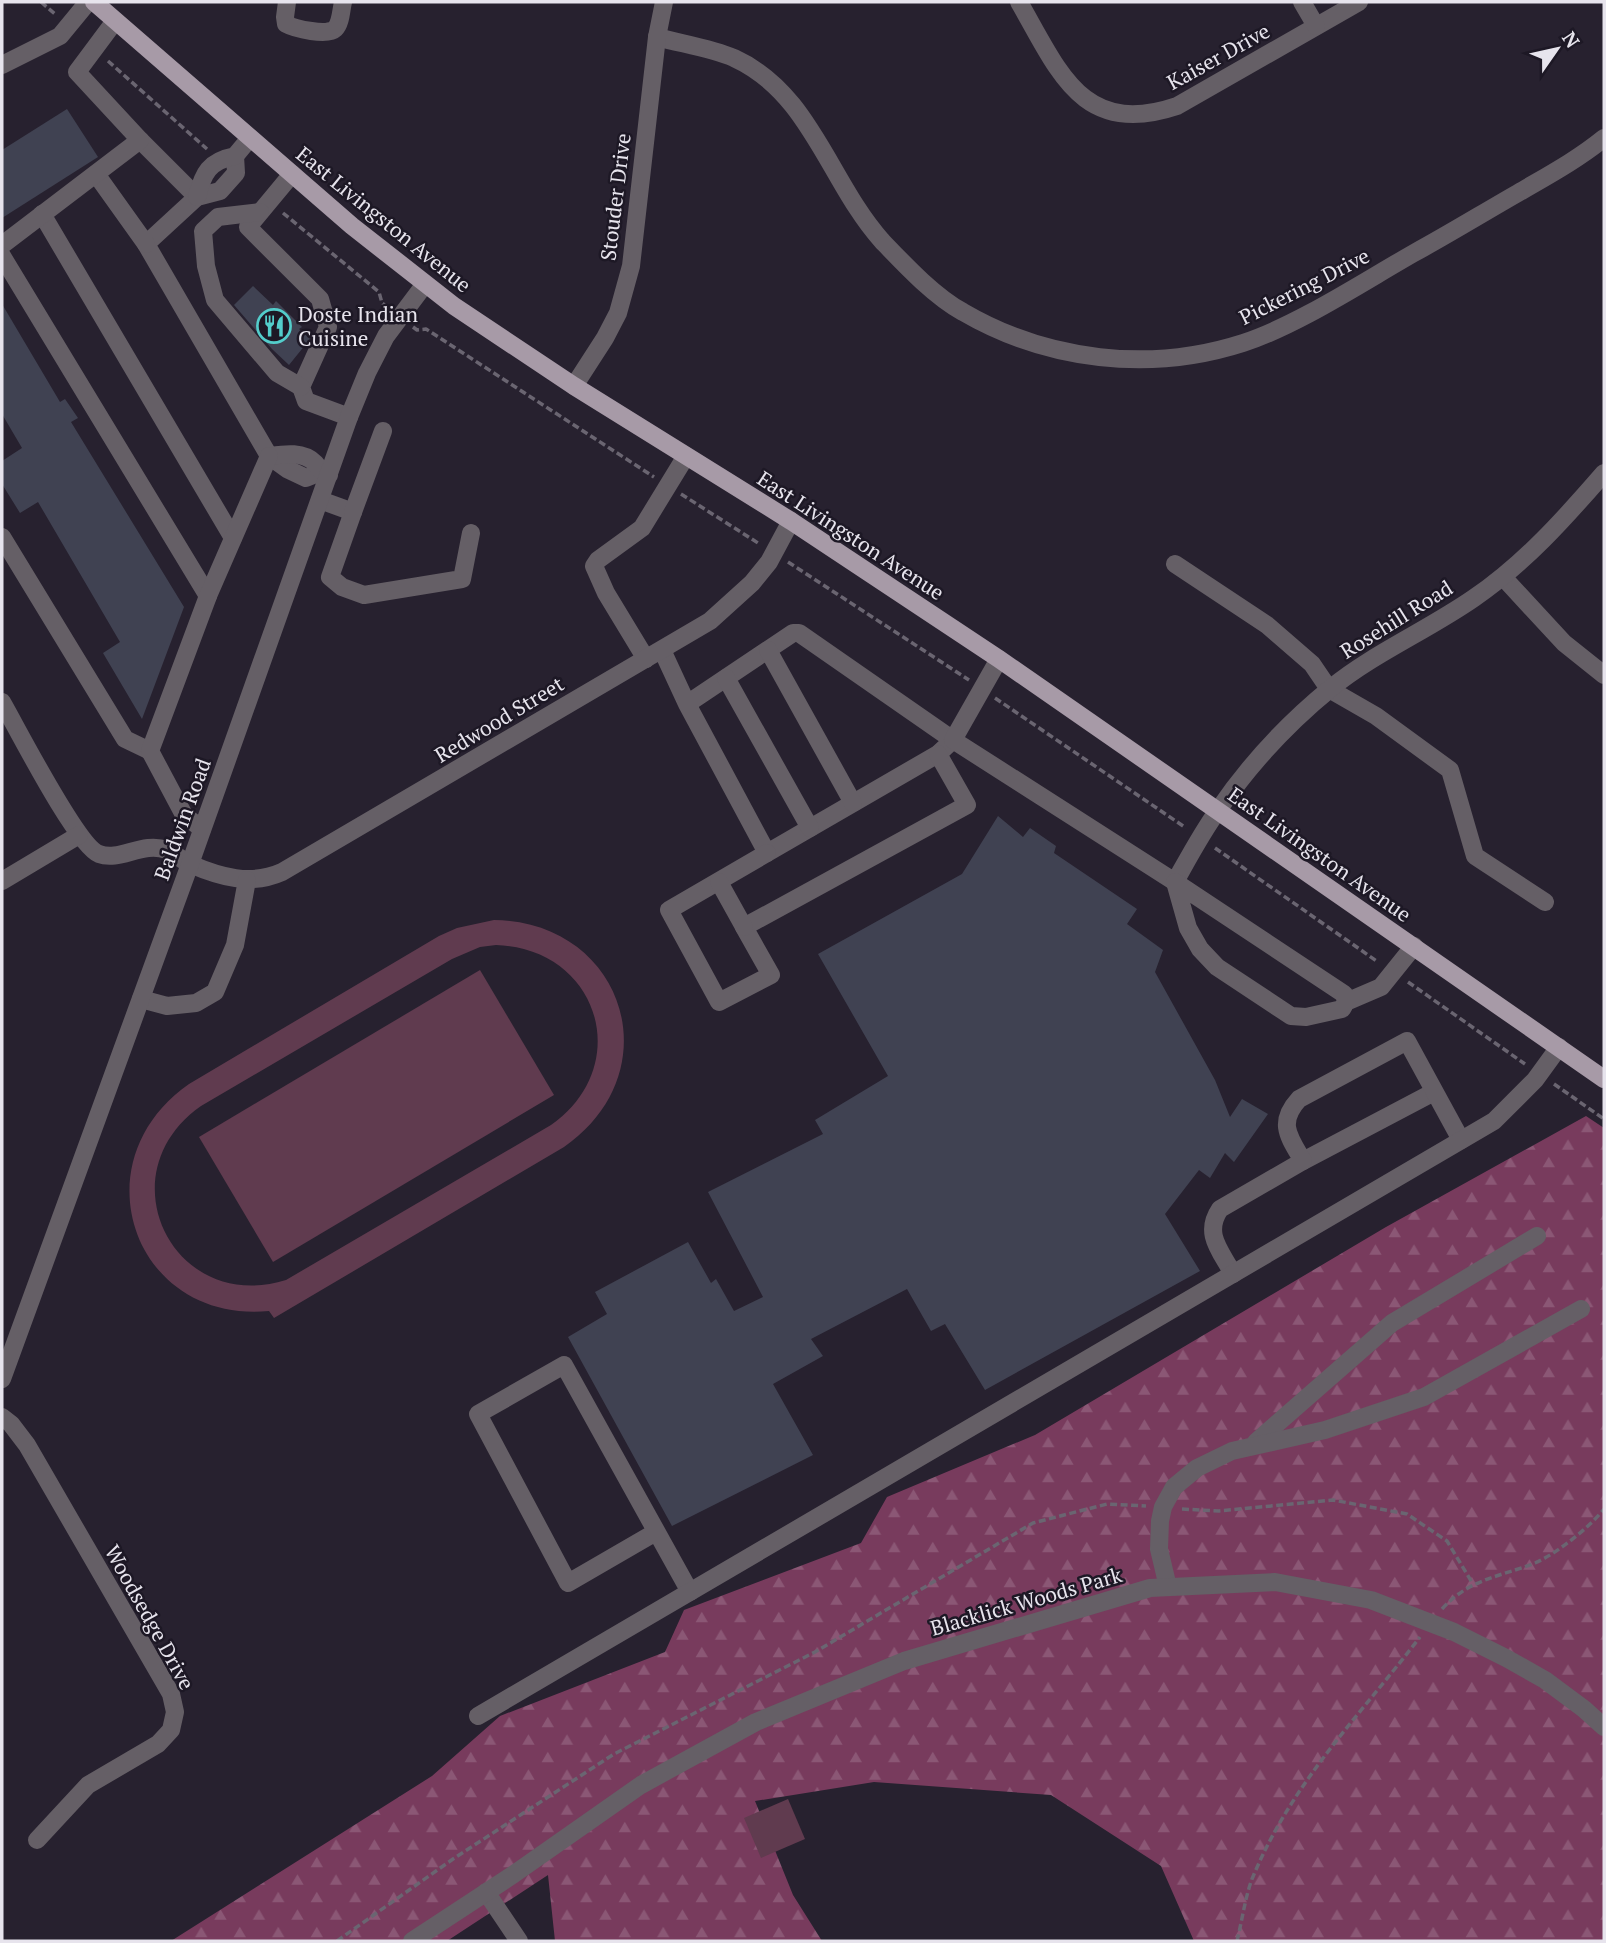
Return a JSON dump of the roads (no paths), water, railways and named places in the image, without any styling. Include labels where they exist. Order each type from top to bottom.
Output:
[{"type":"main road","name":"East Livingston Avenue","points":[[94,2],[374,244],[454,306],[574,386],[791,521],[999,659],[1604,1079]]},
{"type":"street","points":[[2,65],[60,36],[88,2]]},
{"type":"street","points":[[287,2],[286,24],[293,28],[328,33],[335,30],[339,22],[342,2]]},
{"type":"street","name":"Stouder Drive","points":[[574,386],[612,326],[631,266],[657,37],[664,2]]},
{"type":"street","name":"Kaiser Drive","points":[[1019,2],[1060,72],[1075,91],[1091,104],[1112,113],[1134,116],[1177,106],[1359,2]]},
{"type":"street","points":[[1302,2],[1316,26]]},
{"type":"street","points":[[115,20],[77,72],[212,222]]},
{"type":"street","name":"Pickering Drive","points":[[657,37],[733,58],[769,79],[792,102],[852,203],[913,273],[961,312],[1014,337],[1072,354],[1132,360],[1188,357],[1245,342],[1298,319],[1428,246],[1578,158],[1604,138]]},
{"type":"street","points":[[146,244],[195,200],[220,191],[236,173],[235,156],[250,138]]},
{"type":"street","points":[[2,245],[140,141]]},
{"type":"street","points":[[96,174],[146,244],[269,456]]},
{"type":"street","points":[[292,174],[248,227],[320,299],[326,314],[328,327],[301,387]]},
{"type":"street","points":[[260,212],[218,217],[204,231],[206,266],[215,300],[277,373],[301,387],[306,401],[349,417]]},
{"type":"street","points":[[42,214],[233,538]]},
{"type":"street","points":[[2,256],[208,596]]},
{"type":"street","name":"Baldwin Road","points":[[2,1380],[320,500],[325,473],[367,373],[386,336],[425,284]]},
{"type":"street","points":[[383,431],[330,577],[342,587],[364,595],[462,579],[471,533]]},
{"type":"street","points":[[269,456],[292,453],[314,461],[325,473]]},
{"type":"street","points":[[150,751],[208,596],[269,456]]},
{"type":"street","points":[[686,456],[642,528],[598,560],[594,566],[606,593],[654,654],[687,704],[767,853]]},
{"type":"street","name":"Rosehill Road","points":[[1175,881],[1218,810],[1256,760],[1329,689],[1503,578],[1542,541],[1604,473]]},
{"type":"street","points":[[320,500],[354,512]]},
{"type":"street","name":"Redwood Street","points":[[79,835],[98,854],[111,855],[143,847],[155,847],[167,850],[190,863],[247,880],[259,881],[282,872],[710,621],[752,583],[769,562],[791,521]]},
{"type":"street","points":[[2,537],[125,739],[150,751],[184,815],[202,829]]},
{"type":"street","points":[[1175,564],[1267,625],[1312,664],[1329,689],[1376,716],[1450,770],[1475,856],[1545,902]]},
{"type":"street","points":[[1503,578],[1564,643],[1604,675]]},
{"type":"street","points":[[687,704],[793,633],[803,635],[953,740],[1175,881],[1344,994],[1346,1002]]},
{"type":"street","points":[[768,650],[853,803]]},
{"type":"street","points":[[719,881],[771,975],[719,1002],[669,910],[853,803],[938,754],[953,740],[999,659]]},
{"type":"street","points":[[726,678],[810,828]]},
{"type":"street","points":[[2,702],[79,835],[2,881]]},
{"type":"street","points":[[744,927],[967,805],[938,754]]},
{"type":"street","points":[[141,999],[167,1006],[196,1003],[215,992],[235,945],[247,880]]},
{"type":"street","points":[[1175,881],[1188,928],[1200,949],[1217,967],[1291,1016],[1327,1014],[1342,1009],[1346,1002],[1381,987],[1414,946]]},
{"type":"street","points":[[1303,1161],[1289,1137],[1285,1121],[1290,1109],[1299,1100],[1407,1041],[1461,1140]]},
{"type":"street","points":[[478,1716],[1494,1121],[1540,1074],[1559,1047]]},
{"type":"street","points":[[1233,1274],[1212,1234],[1212,1220],[1220,1209],[1434,1091]]},
{"type":"street","points":[[1248,1447],[1392,1324],[1537,1236]]},
{"type":"street","points":[[1168,1587],[1159,1549],[1163,1507],[1174,1487],[1196,1468],[1232,1451],[1325,1430],[1424,1397],[1581,1309]]},
{"type":"street","points":[[656,1532],[568,1583],[478,1414],[564,1366],[690,1592]]},
{"type":"street","name":"Woodsedge Drive","points":[[2,1417],[27,1445],[171,1694],[175,1712],[171,1730],[158,1744],[88,1785],[37,1840]]},
{"type":"street","name":"Blacklick Woods Park","points":[[412,1941],[640,1785],[756,1722],[904,1661],[1150,1588],[1275,1582],[1371,1600],[1475,1642],[1545,1680],[1604,1727]]},
{"type":"street","points":[[486,1892],[519,1941]]},
{"type":"place","name":"Doste Indian Cuisine","points":[[274,326]]}]
